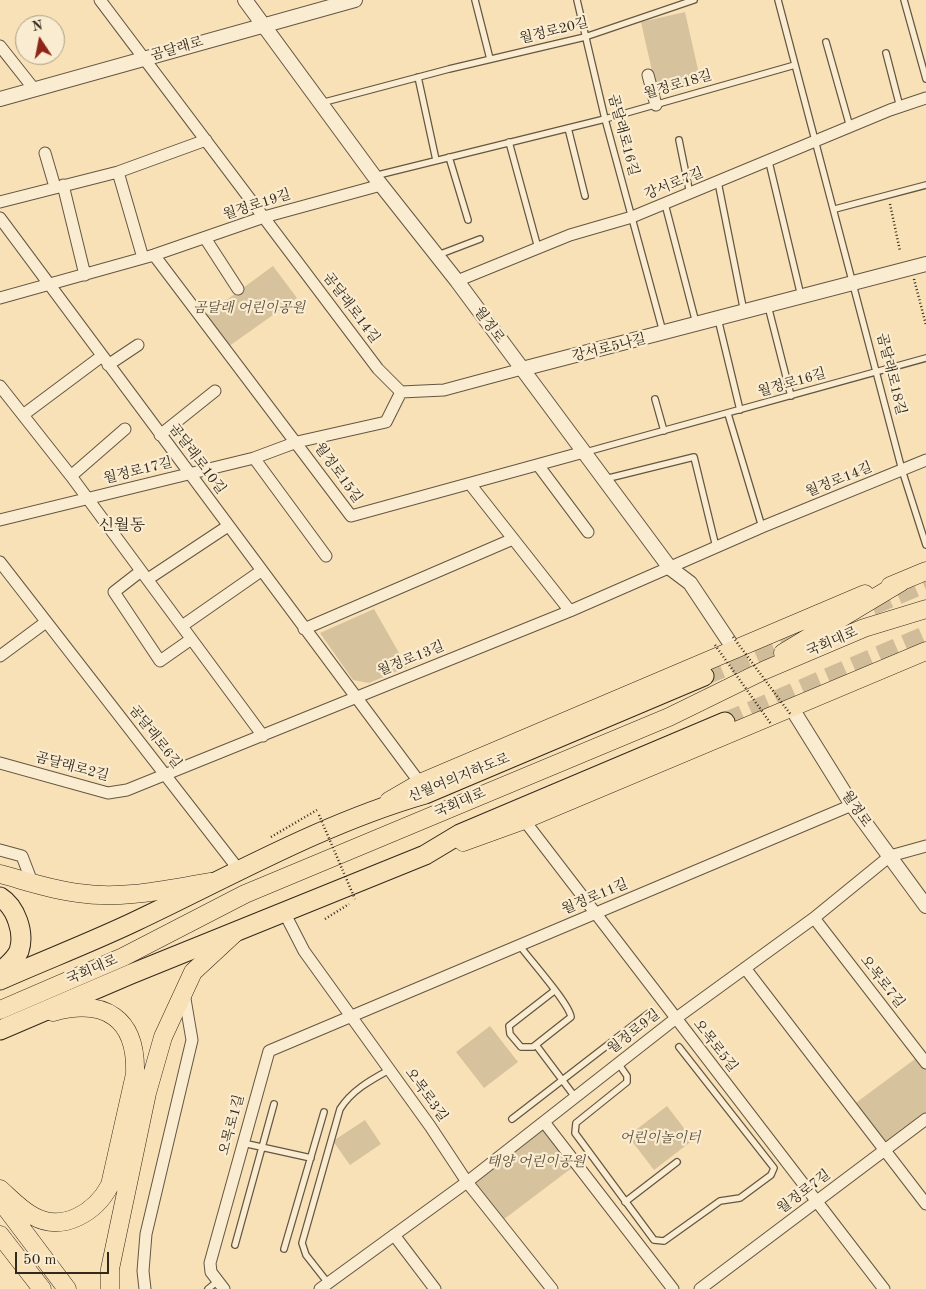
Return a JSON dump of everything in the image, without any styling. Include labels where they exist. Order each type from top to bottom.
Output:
[{"type":"highway","name":"신월여의지하도로","points":[[0,980],[136,921],[239,870],[379,808],[425,794],[704,676]]},
{"type":"highway","points":[[0,1030],[238,930],[425,855],[460,834],[725,722]]},
{"type":"highway","points":[[0,897],[6,901],[17,918],[21,938],[18,953],[0,972]]},
{"type":"main road","points":[[379,808],[420,783],[733,643],[926,571]]},
{"type":"main road","name":"국회대로","points":[[0,999],[123,947],[243,886],[680,704],[785,652],[900,582]]},
{"type":"main road","name":"국회대로","points":[[0,1010],[123,957],[245,894],[669,717],[765,670],[837,640],[926,609]]},
{"type":"main road","points":[[425,855],[524,820],[791,711],[926,651]]},
{"type":"main road","points":[[0,874],[78,893],[123,895],[214,882]]},
{"type":"main road","points":[[110,1289],[110,1269],[147,1093],[163,1037],[183,991],[194,972],[204,960],[238,930]]},
{"type":"main road","points":[[0,1190],[33,1217],[54,1222],[74,1219],[90,1212],[102,1201],[110,1186],[135,1074],[136,1057],[130,1040],[121,1023],[108,1012],[92,1007],[71,1008],[24,1020]]},
{"type":"main road","points":[[0,1200],[67,1289]]},
{"type":"main road","points":[[0,1234],[42,1289]]},
{"type":"street","name":"곰달래로14길","points":[[100,0],[378,369],[401,392]]},
{"type":"street","name":"월정로","points":[[244,0],[378,181],[438,255],[670,568],[690,583],[733,643]]},
{"type":"street","name":"곰달래로","points":[[0,99],[354,0]]},
{"type":"street","points":[[0,46],[34,89]]},
{"type":"street","points":[[648,75],[656,104]]},
{"type":"street","name":"강서로7길","points":[[457,281],[570,235],[632,218],[850,127],[926,98]]},
{"type":"street","points":[[0,202],[118,172],[206,140]]},
{"type":"street","points":[[45,153],[59,186],[85,275]]},
{"type":"street","points":[[118,172],[149,257]]},
{"type":"street","name":"월정로19길","points":[[0,298],[149,257],[264,217],[378,181]]},
{"type":"street","name":"곰달래로10길","points":[[0,218],[420,783]]},
{"type":"street","points":[[205,238],[238,289]]},
{"type":"street","name":"월정로15길","points":[[149,257],[297,442],[351,516],[584,452]]},
{"type":"street","name":"강서로5나길","points":[[522,370],[926,264]]},
{"type":"street","points":[[23,415],[105,361],[138,345]]},
{"type":"street","points":[[401,392],[444,390],[522,370]]},
{"type":"street","points":[[0,386],[88,498],[182,626],[190,640],[263,736]]},
{"type":"street","points":[[160,434],[216,391]]},
{"type":"street","name":"월정로17길","points":[[0,520],[254,458],[297,442],[386,422],[401,392]]},
{"type":"street","points":[[71,476],[125,429]]},
{"type":"street","points":[[254,458],[326,556]]},
{"type":"street","name":"월정로14길","points":[[670,568],[762,527],[926,460]]},
{"type":"street","points":[[538,465],[588,532]]},
{"type":"street","points":[[470,484],[570,611]]},
{"type":"street","points":[[190,640],[160,661],[114,592],[228,526]]},
{"type":"street","points":[[304,629],[513,539]]},
{"type":"street","name":"곰달래로6길","points":[[0,562],[239,870]]},
{"type":"street","name":"월정로13길","points":[[165,775],[570,611],[670,568]]},
{"type":"street","points":[[182,626],[261,571]]},
{"type":"street","points":[[0,656],[46,622]]},
{"type":"street","name":"월정로","points":[[791,711],[852,805],[926,906]]},
{"type":"street","name":"곰달래로2길","points":[[1,762],[108,793],[122,792],[165,775]]},
{"type":"street","name":"월정로11길","points":[[350,1017],[852,805]]},
{"type":"street","name":"오목로5길","points":[[524,820],[884,1289]]},
{"type":"street","points":[[890,856],[926,846]]},
{"type":"street","points":[[0,850],[22,856],[32,882]]},
{"type":"street","name":"월정로9길","points":[[327,1287],[467,1182],[675,1019],[814,918],[890,856]]},
{"type":"street","name":"오목로3길","points":[[284,912],[304,951],[430,1126],[467,1182],[552,1289]]},
{"type":"street","name":"오목로7길","points":[[814,918],[926,1064]]},
{"type":"street","points":[[745,968],[926,1204]]},
{"type":"street","points":[[145,1289],[143,1271],[146,1234],[192,1040],[190,1015],[183,991]]},
{"type":"street","name":"오목로1길","points":[[221,1285],[211,1272],[210,1263],[269,1051],[350,1017]]},
{"type":"street","name":"월정로7길","points":[[700,1289],[926,1119]]},
{"type":"street","points":[[544,1122],[673,1289]]},
{"type":"street","points":[[394,1235],[435,1289]]},
{"type":"lane","points":[[476,0],[490,59]]},
{"type":"lane","name":"곰달래로16길","points":[[577,0],[605,119],[664,334]]},
{"type":"lane","name":"월정로20길","points":[[321,103],[490,59],[585,37],[694,0]]},
{"type":"lane","name":"곰달래로18길","points":[[778,0],[835,209],[902,470],[926,545]]},
{"type":"lane","points":[[904,0],[926,80]]},
{"type":"lane","points":[[826,42],[850,127]]},
{"type":"lane","points":[[886,53],[900,107]]},
{"type":"lane","name":"월정로18길","points":[[378,181],[436,160],[605,119],[795,65]]},
{"type":"lane","points":[[418,77],[436,160]]},
{"type":"lane","points":[[568,128],[585,196]]},
{"type":"lane","points":[[679,140],[690,194]]},
{"type":"lane","points":[[509,142],[538,248]]},
{"type":"lane","points":[[449,157],[468,220]]},
{"type":"lane","points":[[769,162],[801,298]]},
{"type":"lane","points":[[718,182],[744,312]]},
{"type":"lane","points":[[835,209],[926,185]]},
{"type":"lane","points":[[664,204],[696,325]]},
{"type":"lane","points":[[438,255],[480,239]]},
{"type":"lane","points":[[768,306],[791,396]]},
{"type":"lane","points":[[718,319],[740,410]]},
{"type":"lane","name":"월정로16길","points":[[584,452],[728,414],[926,358]]},
{"type":"lane","points":[[655,399],[664,431]]},
{"type":"lane","points":[[728,414],[762,527]]},
{"type":"lane","points":[[605,479],[694,457],[716,547]]},
{"type":"lane","points":[[520,946],[569,1010],[571,1017],[530,1048],[521,1047],[510,1034],[509,1026],[554,991]]},
{"type":"lane","points":[[512,1119],[649,1013]]},
{"type":"lane","points":[[536,1044],[575,1097]]},
{"type":"lane","points":[[618,1064],[627,1076],[627,1082],[579,1120],[574,1129],[576,1136],[654,1240],[664,1241],[720,1201],[740,1198],[774,1172],[771,1163],[679,1047]]},
{"type":"lane","points":[[327,1287],[306,1255],[302,1243],[340,1109],[364,1084],[389,1070]]},
{"type":"lane","points":[[236,1245],[274,1104]]},
{"type":"lane","points":[[284,1249],[324,1112]]},
{"type":"lane","points":[[243,1143],[310,1158]]},
{"type":"lane","points":[[625,1202],[677,1162]]},
{"type":"lane","points":[[208,1289],[221,1285]]},
{"type":"path","points":[[888,195],[900,251]]},
{"type":"path","points":[[911,268],[926,325]]},
{"type":"path","points":[[733,643],[791,711]]},
{"type":"path","points":[[715,645],[771,724]]},
{"type":"path","points":[[267,839],[317,810]]},
{"type":"path","points":[[319,816],[355,899],[325,919]]},
{"type":"green space","points":[[685,12],[701,83],[657,93],[641,22]]},
{"type":"green space","name":"곰달래 어린이공원","points":[[273,266],[297,298],[225,349],[202,318]]},
{"type":"green space","points":[[374,609],[407,667],[369,683],[353,680],[320,633]]},
{"type":"green space","points":[[490,1026],[518,1062],[484,1088],[456,1052]]},
{"type":"green space","points":[[919,1056],[926,1065],[926,1117],[886,1147],[853,1105]]},
{"type":"green space","name":"어린이놀이터","points":[[667,1106],[693,1140],[654,1170],[628,1136]]},
{"type":"green space","points":[[365,1120],[381,1144],[350,1165],[333,1141]]},
{"type":"green space","name":"태양 어린이공원","points":[[544,1122],[577,1164],[499,1223],[467,1182]]},
{"type":"tunnel","points":[[872,606],[926,583]]},
{"type":"tunnel","points":[[704,676],[807,633]]},
{"type":"tunnel","points":[[725,722],[926,635]]},
{"type":"district","name":"신월동","points":[[122,526]]}]
